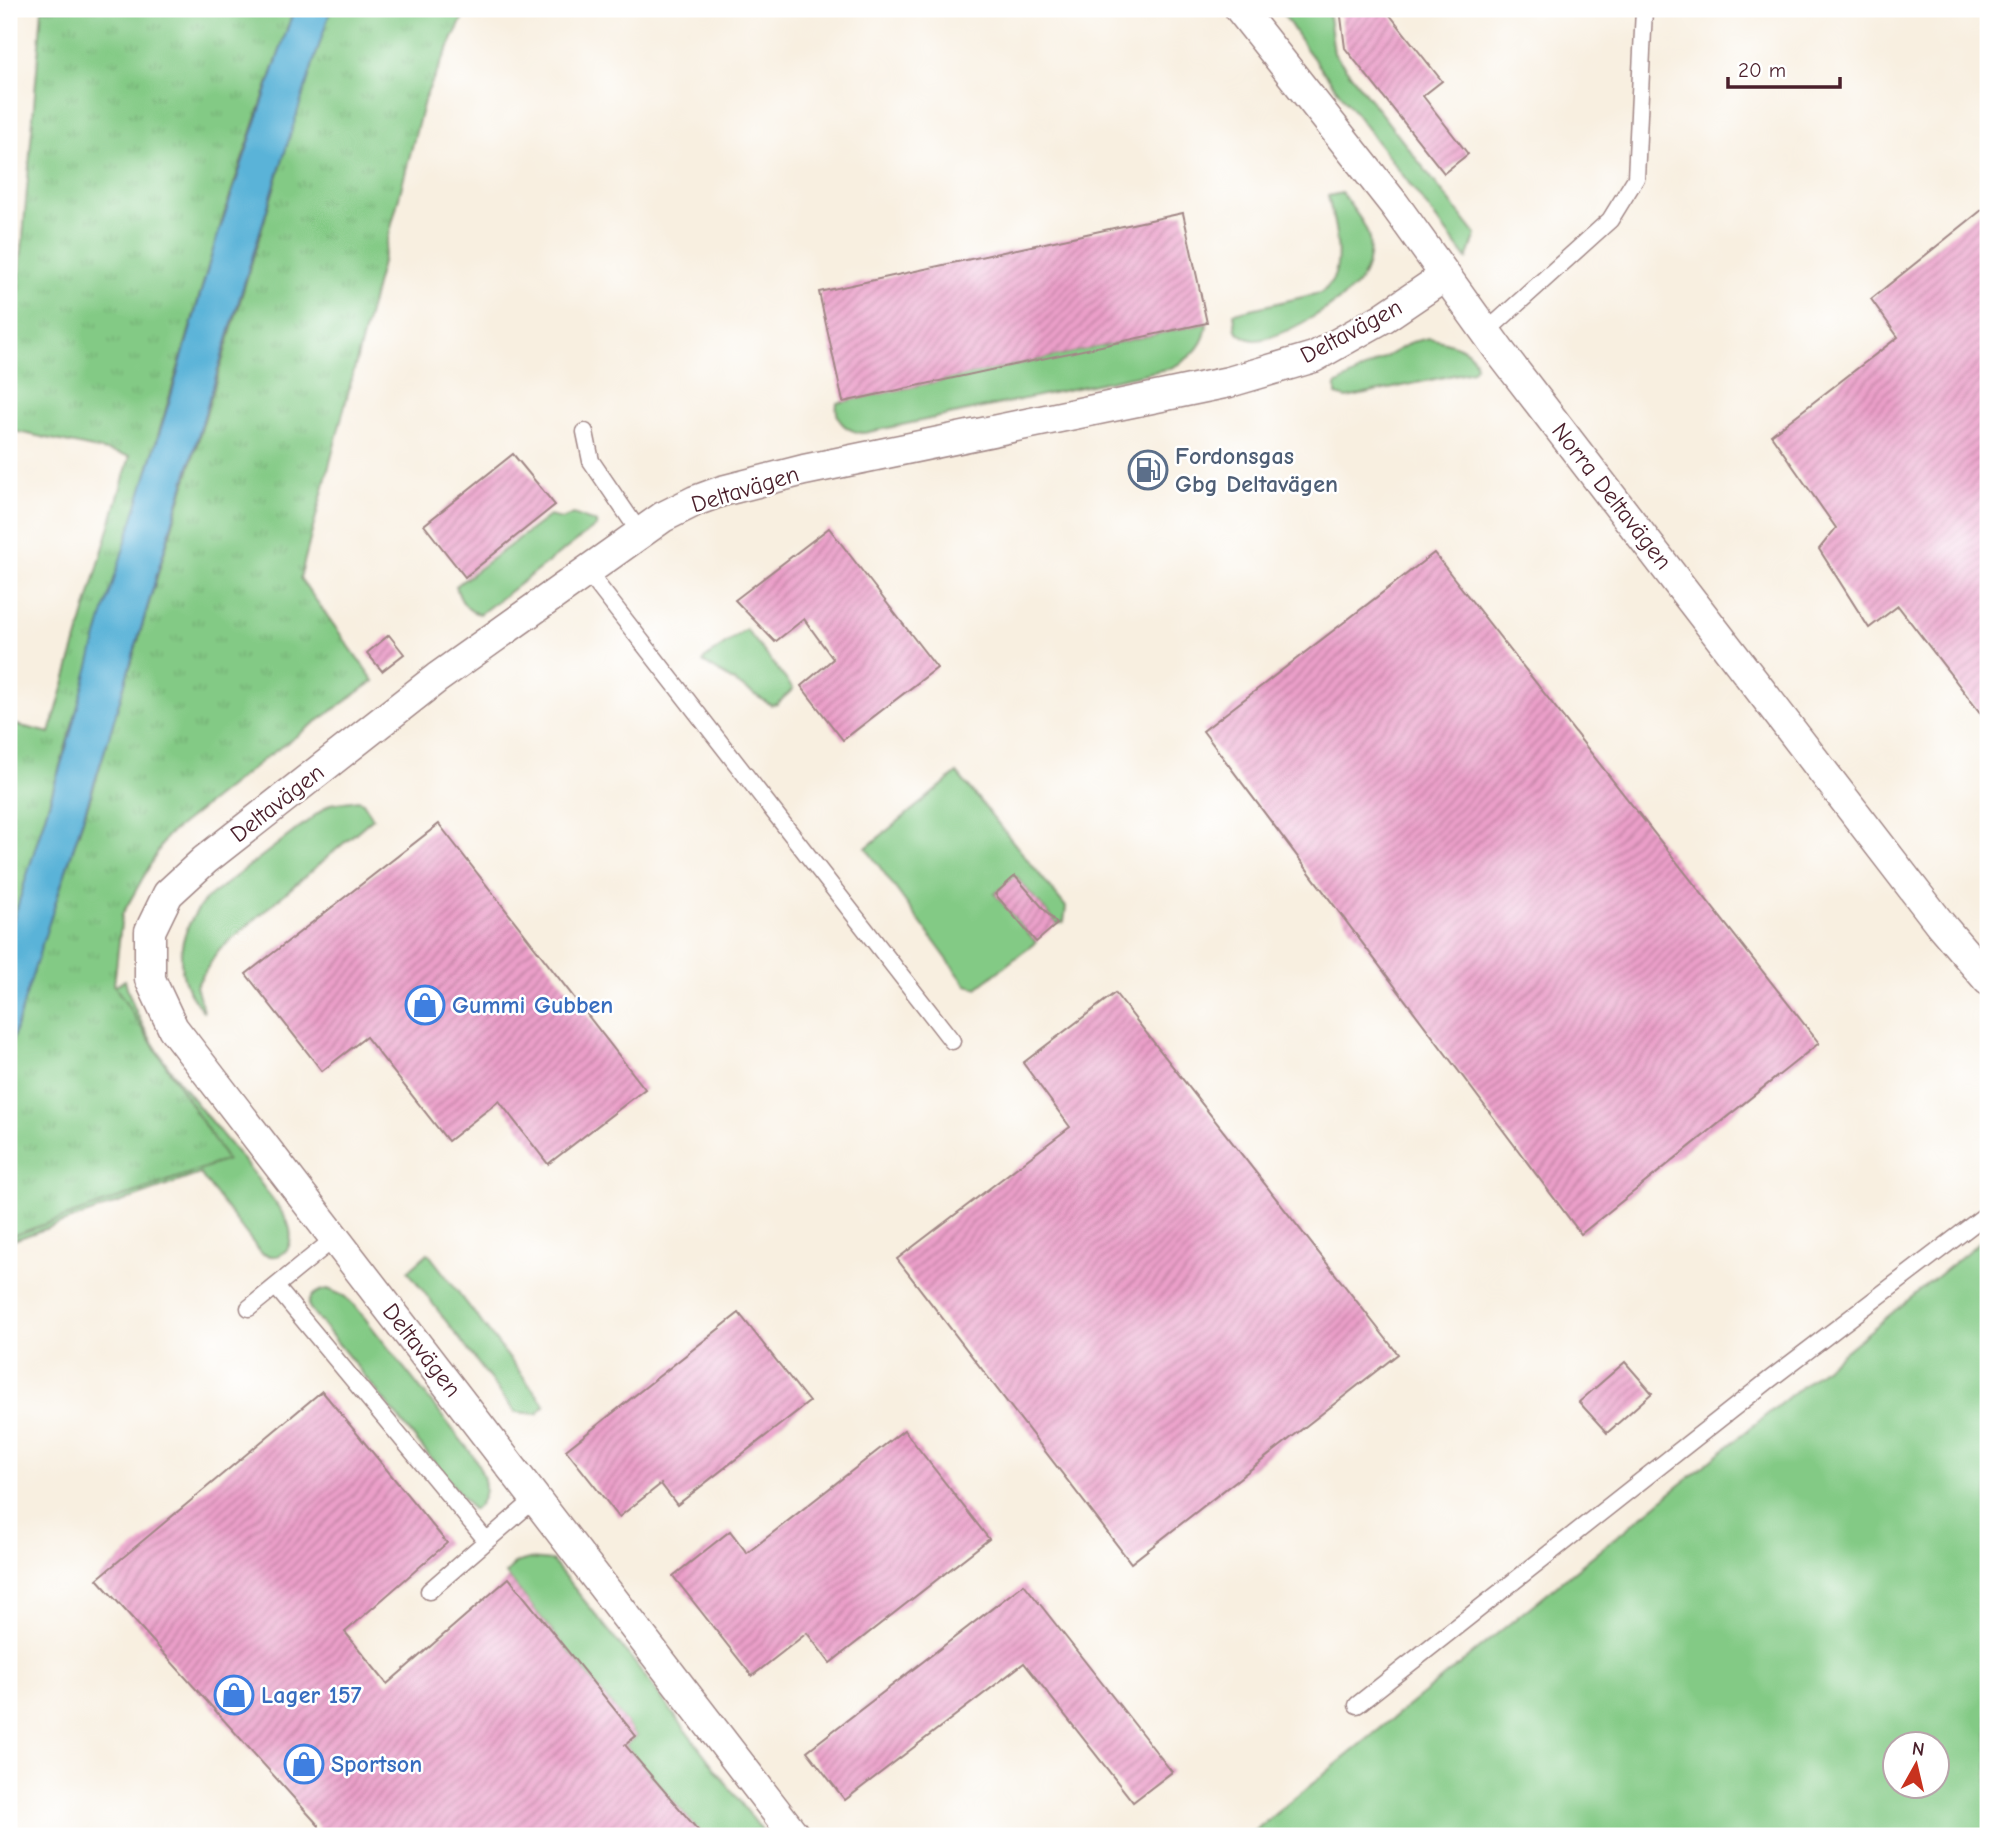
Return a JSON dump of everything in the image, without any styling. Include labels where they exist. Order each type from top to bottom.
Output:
[{"type":"street","name":"Norra Deltavägen","points":[[1240,9],[1394,204],[1486,332],[1933,914],[1988,980]]},
{"type":"street","name":"Deltavägen","points":[[795,1836],[173,1028],[150,979],[150,931],[168,894],[205,860],[437,678],[663,517],[695,501],[736,487],[804,470],[1229,382],[1314,357],[1383,318],[1444,276]]},
{"type":"lane","points":[[1486,332],[1610,220],[1636,178],[1644,9]]},
{"type":"lane","points":[[584,432],[591,461],[640,533]]},
{"type":"lane","points":[[586,570],[952,1041]]},
{"type":"lane","points":[[1357,1705],[1769,1380],[1988,1213]]},
{"type":"lane","points":[[249,1308],[335,1238]]},
{"type":"lane","points":[[276,1287],[486,1540]]},
{"type":"lane","points":[[429,1591],[536,1499]]},
{"type":"green space","points":[[42,9],[294,9],[222,220],[9,934],[9,723],[50,733],[130,456],[9,430]]},
{"type":"green space","points":[[331,9],[467,9],[425,97],[300,578],[374,681],[264,759],[166,837],[122,915],[114,985],[227,1160],[9,1237],[9,1052],[29,982],[92,793],[294,122]]},
{"type":"green space","points":[[1280,9],[1328,9],[1334,53],[1476,235],[1467,259],[1307,50]]},
{"type":"green space","points":[[1342,193],[1362,221],[1369,239],[1368,261],[1360,281],[1327,308],[1295,327],[1265,339],[1254,340],[1242,335],[1236,330],[1234,313],[1320,293],[1329,285],[1335,274],[1338,248],[1328,196]]},
{"type":"green space","points":[[1207,323],[1204,338],[1196,350],[1171,368],[864,433],[843,425],[838,416],[837,403]]},
{"type":"green space","points":[[1429,338],[1464,349],[1474,359],[1476,366],[1472,371],[1347,398],[1336,395],[1336,385],[1412,342]]},
{"type":"green space","points":[[573,514],[597,523],[596,526],[480,614],[471,611],[464,604],[456,586],[549,516],[562,519]]},
{"type":"green space","points":[[746,629],[793,689],[777,704],[771,705],[703,662]]},
{"type":"green space","points":[[957,773],[1066,907],[1064,922],[1057,924],[1016,877],[995,894],[1036,942],[977,988],[966,985],[866,848]]},
{"type":"green space","points":[[358,800],[363,802],[373,818],[218,951],[196,986],[204,1012],[186,984],[181,956],[188,927],[206,899],[330,804]]},
{"type":"green space","points":[[125,980],[134,1007],[163,1059],[287,1221],[291,1236],[283,1253],[270,1256],[261,1253],[200,1174],[11,1241],[9,1246],[9,1222],[102,994]]},
{"type":"green space","points":[[1988,1235],[1988,1836],[1248,1836]]},
{"type":"green space","points":[[428,1253],[545,1405],[538,1414],[515,1412],[408,1271]]},
{"type":"green space","points":[[328,1289],[344,1296],[356,1307],[472,1454],[483,1474],[485,1489],[484,1496],[475,1509],[472,1509],[311,1310],[308,1305],[313,1296]]},
{"type":"green space","points":[[529,1559],[552,1561],[632,1659],[766,1836],[703,1836],[625,1745],[636,1736],[506,1574],[515,1563]]},
{"type":"water","points":[[294,9],[331,9],[245,279],[110,733],[9,1052],[9,934],[214,247]]},
{"type":"building","points":[[9,9],[14,9],[11,60],[9,60]]},
{"type":"building","points":[[1340,9],[1389,9],[1390,15],[1442,81],[1423,96],[1468,154],[1444,173],[1345,48]]},
{"type":"building","points":[[1988,205],[1988,723],[1898,606],[1869,628],[1819,549],[1836,528],[1771,435],[1898,337],[1871,299]]},
{"type":"building","points":[[1183,213],[1207,323],[843,402],[819,292]]},
{"type":"building","points":[[513,454],[555,505],[465,577],[424,525]]},
{"type":"building","points":[[829,528],[937,668],[843,740],[801,686],[833,659],[804,619],[775,642],[735,600]]},
{"type":"building","points":[[1434,553],[1819,1043],[1581,1234],[1203,731]]},
{"type":"building","points":[[389,635],[404,654],[382,671],[367,653]]},
{"type":"building","name":"Gummi Gubben","points":[[439,824],[645,1089],[548,1164],[499,1101],[448,1141],[366,1037],[322,1071],[246,974]]},
{"type":"building","points":[[1015,876],[1057,924],[1036,942],[995,894]]},
{"type":"building","points":[[1115,993],[1398,1354],[1131,1563],[897,1259],[1070,1127],[1023,1063]]},
{"type":"building","points":[[739,1313],[809,1402],[677,1505],[661,1484],[619,1517],[566,1450]]},
{"type":"building","points":[[1625,1362],[1652,1393],[1607,1433],[1579,1402]]},
{"type":"building","points":[[322,1391],[447,1543],[345,1632],[387,1684],[509,1578],[636,1736],[625,1745],[703,1836],[319,1836],[319,1826],[97,1579]]},
{"type":"building","points":[[904,1430],[989,1539],[830,1663],[807,1633],[752,1676],[673,1576],[730,1531],[747,1553]]},
{"type":"building","points":[[1024,1584],[1172,1772],[1133,1802],[1024,1663],[845,1800],[807,1751]]},
{"type":"place","name":"Fordonsgas Gbg Deltavägen","points":[[1148,470]]},
{"type":"place","name":"Gummi Gubben","points":[[425,1005]]},
{"type":"place","name":"Lager 157","points":[[234,1695]]},
{"type":"place","name":"Sportson","points":[[304,1764]]}]
